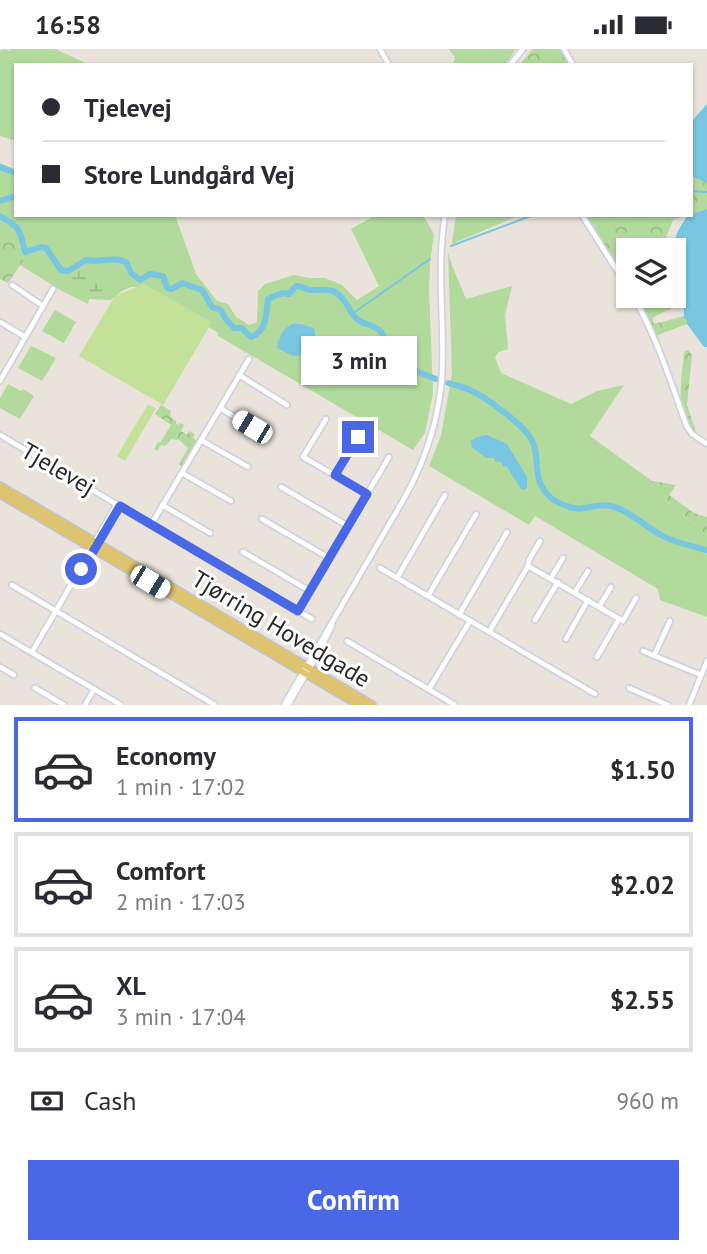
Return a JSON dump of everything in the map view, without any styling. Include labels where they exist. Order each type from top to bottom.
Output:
[{"type":"main road","points":[[0,486],[94,546]]},
{"type":"main road","points":[[0,494],[94,546]]},
{"type":"main road","name":"Tjørring Hovedgade","points":[[94,546],[306,670],[372,705]]},
{"type":"main road","name":"Tjørring Hovedgade","points":[[306,670],[359,705]]},
{"type":"street","points":[[512,63],[523,49]]},
{"type":"street","points":[[286,705],[411,488],[432,433],[442,377],[440,267],[445,217]]},
{"type":"street","points":[[583,217],[616,269]]},
{"type":"street","points":[[12,285],[43,306]]},
{"type":"street","points":[[0,381],[53,289]]},
{"type":"street","points":[[640,308],[660,353],[687,428],[692,435],[707,444]]},
{"type":"street","points":[[0,322],[25,337]]},
{"type":"street","points":[[151,524],[249,359]]},
{"type":"street","points":[[0,368],[6,371]]},
{"type":"street","points":[[239,375],[287,405]]},
{"type":"street","points":[[220,408],[268,437]]},
{"type":"street","points":[[326,419],[303,457],[367,494]]},
{"type":"street","name":"Tjelevej","points":[[0,435],[312,619]]},
{"type":"street","points":[[335,475],[358,437]]},
{"type":"street","points":[[201,440],[248,467]]},
{"type":"street","points":[[298,611],[389,457]]},
{"type":"street","points":[[181,473],[231,501]]},
{"type":"street","points":[[281,487],[348,526]]},
{"type":"street","points":[[397,578],[445,495]]},
{"type":"street","name":"Tjelevej","points":[[32,652],[83,560],[118,505]]},
{"type":"street","points":[[162,505],[210,533]]},
{"type":"street","points":[[428,596],[476,514]]},
{"type":"street","points":[[262,519],[329,558]]},
{"type":"street","points":[[460,615],[507,532]]},
{"type":"street","points":[[489,632],[540,541]]},
{"type":"street","points":[[243,552],[310,590]]},
{"type":"street","points":[[551,579],[564,558]]},
{"type":"street","points":[[528,566],[623,621],[636,599]]},
{"type":"street","points":[[380,568],[594,694]]},
{"type":"street","points":[[575,593],[587,571]]},
{"type":"street","points":[[535,620],[558,582]]},
{"type":"street","points":[[12,585],[215,705]]},
{"type":"street","points":[[599,607],[611,587]]},
{"type":"street","points":[[566,639],[588,600]]},
{"type":"street","points":[[597,657],[619,619]]},
{"type":"street","points":[[429,689],[470,621]]},
{"type":"street","points":[[654,656],[670,621]]},
{"type":"street","points":[[0,634],[121,705]]},
{"type":"street","points":[[347,641],[455,705]]},
{"type":"street","points":[[643,651],[701,675]]},
{"type":"street","points":[[689,705],[707,661]]},
{"type":"street","points":[[0,667],[14,675]]},
{"type":"street","points":[[35,688],[64,705]]},
{"type":"street","points":[[629,688],[668,705]]},
{"type":"street","points":[[85,705],[94,689]]},
{"type":"green space","points":[[55,49],[86,63],[14,63],[14,140],[0,136],[0,50]]},
{"type":"green space","points":[[449,49],[516,49],[506,63],[454,63],[455,57]]},
{"type":"green space","points":[[533,49],[560,49],[568,63],[521,63]]},
{"type":"green space","points":[[0,163],[14,169],[14,217],[176,217],[196,274],[217,301],[228,304],[236,317],[249,325],[257,322],[258,291],[265,284],[294,275],[325,278],[342,285],[357,300],[379,286],[351,229],[372,217],[424,217],[434,234],[429,288],[433,393],[425,433],[413,450],[218,336],[218,333],[147,287],[131,287],[111,300],[89,299],[88,304],[20,265],[23,261],[17,230],[3,240],[0,239]]},
{"type":"green space","points":[[693,177],[707,181],[707,209],[693,213]]},
{"type":"green space","points":[[456,217],[515,217],[452,244]]},
{"type":"green space","points":[[586,217],[682,217],[673,220],[666,238],[616,238],[616,267]]},
{"type":"green space","points":[[7,228],[18,230],[23,261],[8,283],[0,279],[0,239],[3,240]]},
{"type":"green space","points":[[448,252],[466,299],[512,286],[505,315],[508,349],[499,352],[495,357],[501,373],[571,404],[597,391],[624,385],[590,436],[652,481],[653,490],[707,535],[707,617],[660,600],[658,589],[535,516],[529,525],[429,466],[441,436],[452,374]]},
{"type":"green space","points":[[87,267],[95,268],[107,281],[102,291],[95,295],[77,292],[71,286],[70,279]]},
{"type":"green space","points":[[144,284],[212,322],[163,405],[79,356],[115,296]]},
{"type":"green space","points":[[640,308],[672,308],[652,318],[654,324],[684,316],[688,320],[687,324],[658,335],[659,340],[656,341]]},
{"type":"green space","points":[[55,310],[76,322],[64,343],[42,331]]},
{"type":"green space","points":[[31,346],[56,358],[42,381],[18,368]]},
{"type":"green space","points":[[688,350],[692,355],[687,405],[697,435],[689,427],[682,407],[684,352]]},
{"type":"green space","points":[[8,384],[34,396],[20,419],[0,408],[0,398]]},
{"type":"green space","points":[[148,404],[156,408],[125,461],[117,456]]},
{"type":"green space","points":[[161,405],[171,411],[170,417],[176,424],[184,425],[181,431],[187,435],[189,431],[195,434],[193,438],[199,442],[184,468],[179,464],[188,448],[178,439],[172,439],[165,446],[161,445],[157,451],[154,449],[171,425],[155,414]]},
{"type":"green space","points":[[652,481],[676,485],[669,495],[694,513],[707,517],[707,535],[653,490]]},
{"type":"water","points":[[707,104],[705,182],[693,177],[693,120]]},
{"type":"water","points":[[707,209],[707,347],[704,347],[684,318],[686,238],[675,238],[687,217],[693,217],[693,213]]},
{"type":"water","points":[[292,324],[314,328],[316,342],[308,354],[293,356],[277,348],[282,334]]},
{"type":"water","points":[[487,435],[507,444],[527,477],[527,488],[521,489],[501,462],[486,458],[472,447],[471,441]]},
{"type":"waterway","points":[[0,167],[14,172]]},
{"type":"waterway","points":[[693,191],[707,192]]},
{"type":"waterway","points":[[0,201],[14,197]]},
{"type":"waterway","points":[[0,216],[18,230],[25,252],[46,248],[61,270],[68,271],[86,260],[126,262],[131,273],[140,280],[150,274],[163,276],[167,288],[172,289],[182,283],[202,290],[212,307],[221,310],[234,328],[242,328],[251,337],[263,326],[268,299],[282,293],[289,294],[296,286],[310,290],[331,290],[342,298],[358,320],[379,330],[393,357],[411,369],[436,379]]},
{"type":"waterway","points":[[451,246],[528,217]]},
{"type":"waterway","points":[[352,314],[430,259]]},
{"type":"waterway","points":[[448,383],[468,389],[484,398],[523,429],[533,443],[540,484],[555,501],[578,508],[605,505],[617,508],[666,538],[707,550]]},
{"type":"route","points":[[81,569],[120,506],[298,611],[367,494],[335,475],[358,437]]}]
